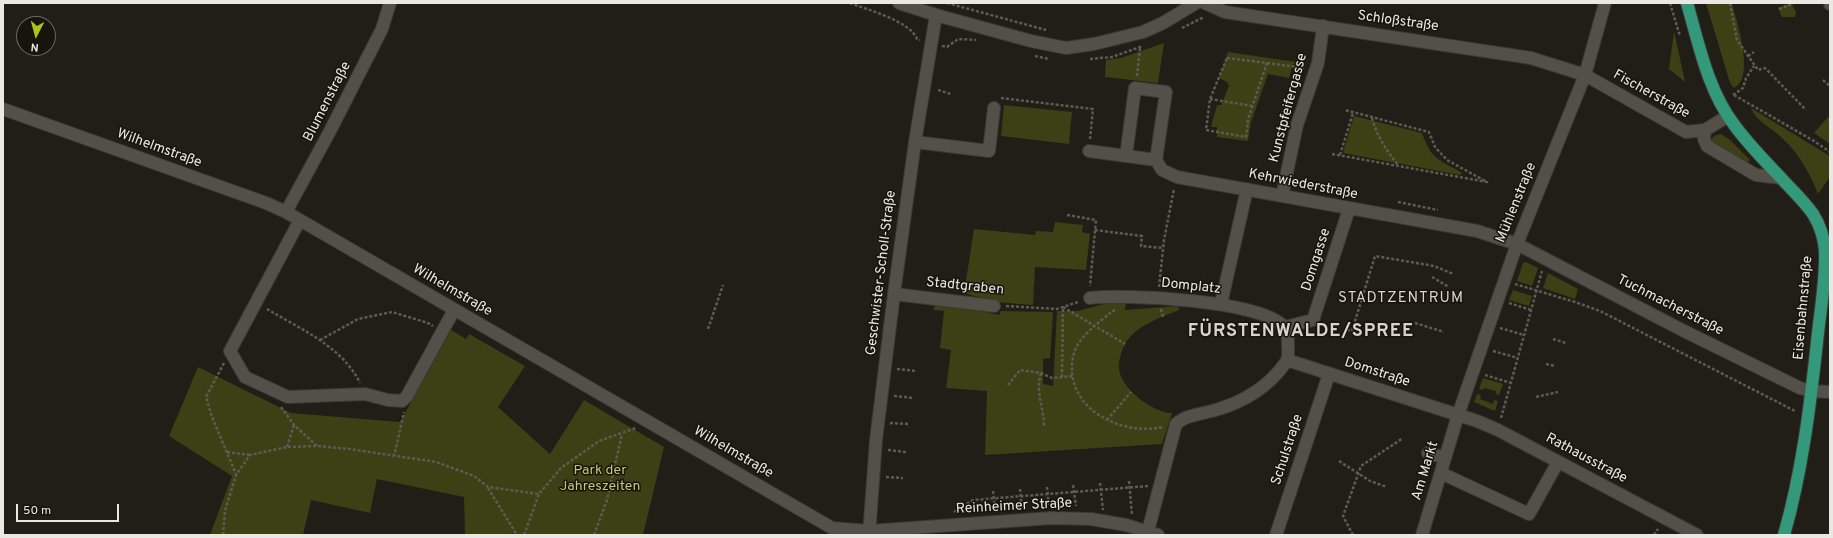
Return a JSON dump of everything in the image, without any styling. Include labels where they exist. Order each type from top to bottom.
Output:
[{"type":"main road","name":"Eisenbahnstraße","points":[[1687,3],[1702,56],[1719,104],[1750,145],[1813,214],[1822,232],[1825,250],[1825,272],[1812,391],[1804,448],[1784,535]]},
{"type":"street","name":"Blumenstraße","points":[[286,212],[330,131],[382,29],[390,3]]},
{"type":"street","points":[[899,3],[936,15],[1031,41],[1066,48],[1094,44],[1143,32],[1164,23],[1196,3]]},
{"type":"street","name":"Schloßstraße","points":[[1205,3],[1225,12],[1531,58],[1585,75]]},
{"type":"street","name":"Mühlenstraße","points":[[1458,415],[1517,244],[1585,75],[1605,3]]},
{"type":"street","name":"Geschwister-Scholl-Straße","points":[[869,533],[876,440],[894,294],[915,142],[936,15]]},
{"type":"street","name":"Kunstpfeifergasse","points":[[1282,196],[1297,125],[1316,70],[1323,26]]},
{"type":"street","name":"Fischerstraße","points":[[1585,75],[1686,132],[1705,130],[1728,116]]},
{"type":"street","points":[[1089,151],[1126,156],[1156,160],[1166,92],[1136,88],[1126,156]]},
{"type":"street","points":[[915,142],[989,151],[994,108]]},
{"type":"street","name":"Wilhelmstraße","points":[[3,109],[266,203],[286,212],[832,528],[869,533]]},
{"type":"street","points":[[1705,130],[1704,139],[1707,146],[1756,175],[1781,178]]},
{"type":"street","name":"Kehrwiederstraße","points":[[1156,160],[1162,170],[1177,177],[1477,231],[1517,244]]},
{"type":"street","points":[[1221,304],[1247,189]]},
{"type":"street","name":"Domgasse","points":[[1285,327],[1313,320],[1349,209]]},
{"type":"street","points":[[300,220],[230,351],[245,377],[288,397],[365,394],[388,400],[402,401],[407,396],[454,310]]},
{"type":"street","name":"Tuchmacherstraße","points":[[1517,244],[1682,330],[1800,388],[1812,391],[1830,392]]},
{"type":"street","name":"Stadtgraben","points":[[894,294],[994,306]]},
{"type":"street","name":"Domplatz","points":[[1090,298],[1110,296],[1221,304],[1263,315],[1285,327]]},
{"type":"street","points":[[1153,533],[1160,486],[1176,424],[1182,419],[1228,406],[1252,396],[1271,379],[1287,360],[1288,335],[1285,327]]},
{"type":"street","name":"Domstraße","points":[[1287,360],[1458,415]]},
{"type":"street","name":"Schulstraße","points":[[1276,535],[1329,374]]},
{"type":"street","name":"Rathausstraße","points":[[1458,415],[1498,430],[1697,535]]},
{"type":"street","name":"Am Markt","points":[[1422,535],[1458,415]]},
{"type":"street","points":[[1428,453],[1445,458]]},
{"type":"street","points":[[1441,473],[1532,516],[1558,462]]},
{"type":"street","name":"Reinheimer Straße","points":[[869,533],[1052,518],[1091,519],[1126,525],[1153,533]]},
{"type":"path","points":[[850,3],[904,25],[914,32],[917,39]]},
{"type":"path","points":[[947,3],[1053,31]]},
{"type":"path","points":[[1670,3],[1679,33]]},
{"type":"path","points":[[1730,3],[1737,40],[1754,66],[1758,70],[1766,68],[1806,110]]},
{"type":"path","points":[[1779,9],[1794,3]]},
{"type":"path","points":[[1136,88],[1140,48]]},
{"type":"path","points":[[1748,56],[1754,52]]},
{"type":"path","points":[[1267,63],[1248,119],[1246,137],[1206,130],[1210,99],[1227,58],[1267,63],[1316,70]]},
{"type":"path","points":[[1719,104],[1743,88],[1746,78],[1754,66]]},
{"type":"path","points":[[1823,80],[1830,86]]},
{"type":"path","points":[[938,90],[951,94]]},
{"type":"path","points":[[1734,95],[1814,141],[1830,152]]},
{"type":"path","points":[[994,108],[995,97],[1093,109],[1089,151]]},
{"type":"path","points":[[1210,99],[1252,106]]},
{"type":"path","points":[[1332,154],[1487,182],[1447,160],[1435,147],[1429,132],[1345,110]]},
{"type":"path","points":[[1340,155],[1353,113]]},
{"type":"path","points":[[1371,118],[1385,148],[1399,166]]},
{"type":"path","points":[[1160,279],[1163,248],[1173,195]]},
{"type":"path","points":[[1391,201],[1442,210]]},
{"type":"path","points":[[1067,215],[1096,220],[1090,273]]},
{"type":"path","points":[[1095,230],[1142,236],[1141,246],[1163,248]]},
{"type":"path","points":[[1347,330],[1352,331],[1376,256],[1434,266],[1451,273],[1452,270]]},
{"type":"path","points":[[1498,430],[1543,266]]},
{"type":"path","points":[[1432,277],[1449,287]]},
{"type":"path","points":[[1504,281],[1537,290],[1600,311],[1795,411]]},
{"type":"path","points":[[708,329],[723,285]]},
{"type":"path","points":[[1063,307],[1090,298]]},
{"type":"path","points":[[1498,300],[1531,310]]},
{"type":"path","points":[[256,303],[320,340],[346,361],[354,370],[365,394]]},
{"type":"path","name":"Stadtgraben","points":[[994,306],[1057,309],[1063,307]]},
{"type":"path","points":[[1063,307],[1124,344]]},
{"type":"path","points":[[1062,377],[1063,307]]},
{"type":"path","points":[[1118,309],[1111,312],[1082,339],[1075,352],[1072,376],[1077,391],[1095,413],[1106,421],[1136,428],[1158,428],[1176,424]]},
{"type":"path","points":[[320,340],[358,319],[392,312],[428,323],[442,331]]},
{"type":"path","points":[[1415,323],[1444,332]]},
{"type":"path","points":[[1490,324],[1524,335]]},
{"type":"path","points":[[1553,338],[1566,343]]},
{"type":"path","points":[[1482,347],[1518,358]]},
{"type":"path","points":[[230,351],[206,397],[212,417],[236,475]]},
{"type":"path","points":[[1546,364],[1555,366]]},
{"type":"path","points":[[897,369],[916,371]]},
{"type":"path","points":[[1008,385],[1020,370],[1041,373],[1052,378],[1072,376]]},
{"type":"path","points":[[1473,372],[1511,383]]},
{"type":"path","points":[[1041,373],[1038,381],[1039,399],[1044,417],[1044,426]]},
{"type":"path","points":[[1106,421],[1131,392]]},
{"type":"path","points":[[1536,397],[1558,392]]},
{"type":"path","points":[[394,457],[407,396]]},
{"type":"path","points":[[893,396],[913,398]]},
{"type":"path","points":[[277,403],[294,425],[317,446]]},
{"type":"path","points":[[524,535],[539,494],[561,468],[599,441],[636,428],[646,420]]},
{"type":"path","points":[[890,423],[909,424]]},
{"type":"path","points":[[287,447],[294,425]]},
{"type":"path","points":[[594,535],[607,500],[622,434]]},
{"type":"path","points":[[1353,535],[1343,516],[1361,466],[1403,438]]},
{"type":"path","points":[[227,452],[250,455],[287,447],[317,446],[350,449],[394,457],[436,462],[474,476],[488,487],[517,535]]},
{"type":"path","points":[[887,450],[906,452]]},
{"type":"path","points":[[223,535],[225,511],[236,475],[250,455]]},
{"type":"path","points":[[1339,461],[1358,475],[1387,487]]},
{"type":"path","points":[[886,476],[902,478]]},
{"type":"path","points":[[1129,481],[1132,515]]},
{"type":"path","points":[[1100,483],[1103,510]]},
{"type":"path","points":[[1073,485],[1076,506]]},
{"type":"path","points":[[954,512],[973,500],[1160,486]]},
{"type":"path","points":[[488,487],[539,494]]},
{"type":"path","points":[[1047,487],[1049,508]]},
{"type":"path","points":[[1020,489],[1022,509]]},
{"type":"path","points":[[993,491],[995,511]]},
{"type":"green space","points":[[1706,3],[1732,3],[1743,48],[1744,61],[1744,73],[1740,82],[1734,88],[1730,83]]},
{"type":"green space","points":[[1791,3],[1796,12],[1795,17],[1782,17],[1778,8]]},
{"type":"green space","points":[[1674,31],[1685,82],[1669,69]]},
{"type":"green space","points":[[1164,43],[1158,83],[1105,77],[1106,60],[1121,58]]},
{"type":"green space","points":[[1228,52],[1296,62],[1296,65],[1293,64],[1289,78],[1268,74],[1251,122],[1248,141],[1217,137],[1217,127],[1211,127],[1217,105],[1221,105],[1229,86],[1227,82],[1219,78]]},
{"type":"green space","points":[[1004,105],[1072,112],[1069,144],[1001,136]]},
{"type":"green space","points":[[1751,108],[1830,156],[1830,177],[1818,194],[1812,179],[1800,158],[1780,136],[1757,118]]},
{"type":"green space","points":[[1354,116],[1422,133],[1429,149],[1433,154],[1441,161],[1462,174],[1460,175],[1343,153]]},
{"type":"green space","points":[[1828,117],[1830,120],[1830,144],[1814,133]]},
{"type":"green space","points":[[1721,134],[1730,140],[1750,160],[1747,163],[1714,145],[1711,140],[1714,136]]},
{"type":"green space","points":[[1055,222],[1083,225],[1082,232],[1090,234],[1086,270],[1035,267],[1033,305],[996,302],[964,293],[974,229],[1035,235],[1036,231],[1053,232]]},
{"type":"green space","points":[[1526,262],[1538,268],[1532,286],[1517,281],[1523,263]]},
{"type":"green space","points":[[1548,273],[1578,289],[1575,299],[1543,288]]},
{"type":"green space","points":[[1513,290],[1532,296],[1529,306],[1509,300]]},
{"type":"green space","points":[[937,302],[999,315],[1001,311],[1053,312],[1050,358],[1043,359],[1043,384],[1053,386],[1057,311],[1078,311],[1108,303],[1126,303],[1125,310],[1178,306],[1179,310],[1156,319],[1135,332],[1125,344],[1119,362],[1121,376],[1131,391],[1147,404],[1156,409],[1172,413],[1162,444],[985,455],[987,391],[946,388],[951,350],[940,348],[944,311],[933,310]]},
{"type":"green space","name":"Park der Jahreszeiten","points":[[451,330],[466,339],[469,334],[525,366],[498,407],[550,454],[584,400],[664,447],[643,535],[465,535],[464,497],[377,479],[370,513],[311,500],[303,535],[210,535],[232,476],[169,436],[198,367],[291,413],[400,422]]},
{"type":"green space","points":[[1483,378],[1503,384],[1499,395],[1496,394],[1496,391],[1484,388],[1483,390],[1479,389]]},
{"type":"green space","points":[[1477,394],[1481,395],[1480,399],[1493,404],[1494,400],[1498,401],[1495,411],[1474,402]]},
{"type":"district","name":"STADTZENTRUM","points":[[1401,299]]},
{"type":"district","name":"FÜRSTENWALDE/SPREE","points":[[1301,332]]}]
